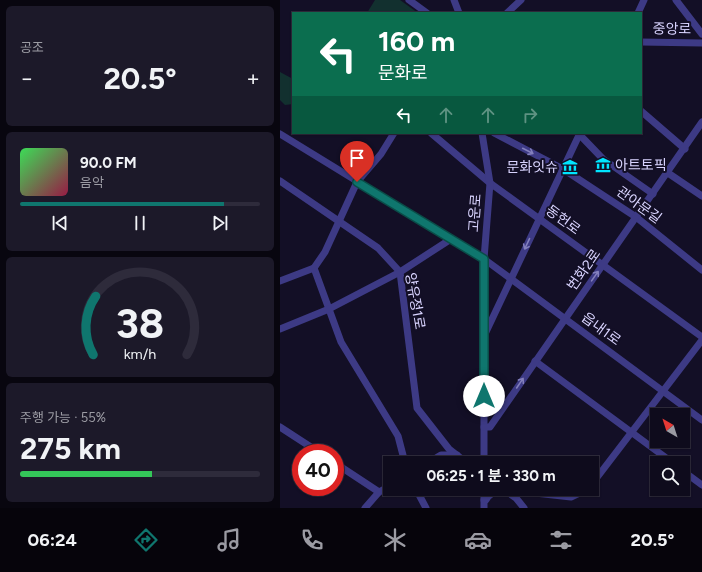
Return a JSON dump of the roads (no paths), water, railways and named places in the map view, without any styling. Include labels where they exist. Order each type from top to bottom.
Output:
[{"type":"street","points":[[410,0],[426,12]]},
{"type":"street","points":[[454,0],[459,12]]},
{"type":"street","points":[[508,12],[521,0]]},
{"type":"street","points":[[638,12],[644,0]]},
{"type":"street","points":[[676,0],[702,34]]},
{"type":"street","name":"중앙로","points":[[642,42],[702,43]]},
{"type":"street","points":[[642,112],[685,149]]},
{"type":"street","name":"번화2로","points":[[487,427],[685,149],[702,122]]},
{"type":"street","name":"읍내1로","points":[[280,134],[484,259],[702,420]]},
{"type":"street","points":[[280,281],[314,268],[325,252],[357,182],[381,154],[393,134]]},
{"type":"street","name":"동헌로","points":[[432,134],[490,183],[702,339]]},
{"type":"street","name":"고운로","points":[[482,134],[490,183],[484,259],[484,336],[487,427],[485,456]]},
{"type":"street","name":"관아문길","points":[[496,134],[563,169],[636,217],[702,270]]},
{"type":"street","points":[[484,336],[579,134],[603,159],[653,194]]},
{"type":"street","points":[[668,173],[702,196]]},
{"type":"street","name":"양유정1로","points":[[280,181],[340,220],[378,248],[400,272],[417,408],[450,449],[457,455]]},
{"type":"street","points":[[280,329],[329,309],[400,272],[451,240]]},
{"type":"street","points":[[314,268],[341,342],[398,436],[403,456]]},
{"type":"street","points":[[599,475],[702,339]]},
{"type":"street","points":[[535,361],[664,456]]},
{"type":"street","points":[[280,427],[306,444]]},
{"type":"street","points":[[439,456],[457,455]]},
{"type":"street","points":[[344,469],[379,492]]},
{"type":"street","points":[[690,476],[702,485]]},
{"type":"street","points":[[365,508],[379,492],[383,490]]},
{"type":"street","points":[[420,496],[426,508]]},
{"type":"street","points":[[511,496],[524,508]]},
{"type":"street","points":[[562,496],[573,496]]},
{"type":"place","name":"아트토픽","points":[[603,165]]},
{"type":"place","name":"문화잇슈","points":[[570,167]]}]
